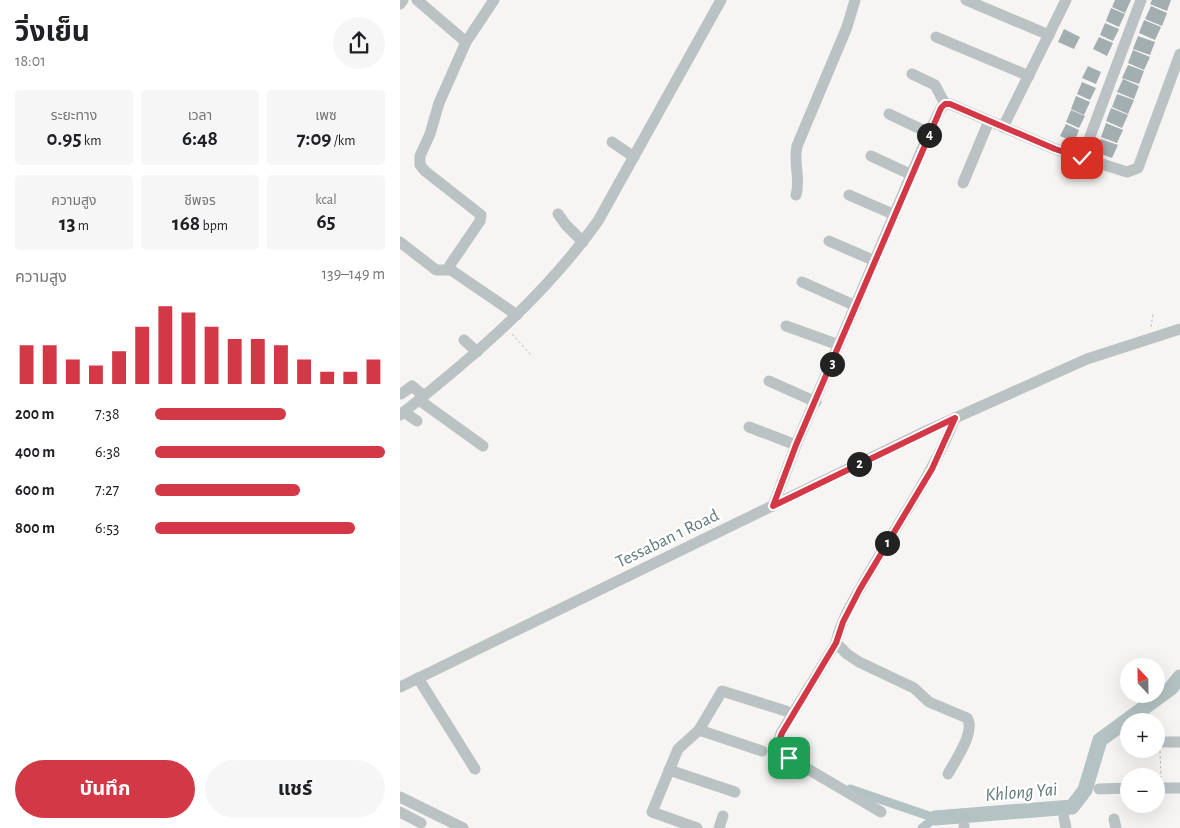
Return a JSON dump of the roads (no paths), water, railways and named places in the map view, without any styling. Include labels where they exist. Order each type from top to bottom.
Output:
[{"type":"street","points":[[400,4],[403,0]]},
{"type":"street","points":[[417,0],[466,42]]},
{"type":"street","points":[[451,270],[450,264],[480,222],[481,215],[425,171],[420,164],[420,156],[430,134],[439,103],[466,42],[494,0]]},
{"type":"street","points":[[417,421],[402,413],[478,352],[517,315],[583,242],[598,221],[721,0]]},
{"type":"street","points":[[796,196],[800,181],[795,164],[797,146],[847,27],[855,0]]},
{"type":"street","points":[[966,0],[1049,35]]},
{"type":"street","points":[[1002,126],[1066,0]]},
{"type":"street","points":[[1082,158],[1141,0]]},
{"type":"street","points":[[936,37],[1028,76]]},
{"type":"street","points":[[945,104],[950,104],[1055,149],[1127,172],[1138,168],[1180,54]]},
{"type":"street","points":[[912,74],[935,85],[945,104]]},
{"type":"street","points":[[773,506],[796,445],[816,402],[894,215],[929,134],[941,108],[945,104]]},
{"type":"street","points":[[889,114],[929,134]]},
{"type":"street","points":[[963,183],[989,121]]},
{"type":"street","points":[[612,142],[634,157]]},
{"type":"street","points":[[870,156],[912,175]]},
{"type":"street","points":[[849,195],[894,215]]},
{"type":"street","points":[[558,214],[583,242]]},
{"type":"street","points":[[829,241],[875,261]]},
{"type":"street","points":[[400,242],[436,270],[451,270],[517,315]]},
{"type":"street","points":[[802,282],[856,306]]},
{"type":"street","points":[[786,326],[840,345]]},
{"type":"street","name":"Tessaban 1 Road","points":[[400,687],[926,431],[1087,359],[1180,329]]},
{"type":"street","points":[[464,340],[478,352]]},
{"type":"street","points":[[770,381],[816,402]]},
{"type":"street","points":[[401,394],[412,386],[422,398],[483,446]]},
{"type":"street","points":[[881,812],[784,755],[779,749],[778,744],[782,733],[836,643],[843,622],[860,589],[932,469],[952,420]]},
{"type":"street","points":[[749,427],[796,445]]},
{"type":"street","points":[[836,643],[846,654],[859,662],[914,688],[930,702],[967,718],[970,722],[969,733],[948,774]]},
{"type":"street","points":[[418,678],[475,769]]},
{"type":"street","points":[[697,828],[652,812],[678,748],[699,730],[722,692],[786,711]]},
{"type":"street","points":[[699,730],[762,751]]},
{"type":"street","points":[[1165,744],[1180,742]]},
{"type":"street","points":[[669,770],[736,792]]},
{"type":"street","points":[[1099,788],[1120,788]]},
{"type":"street","points":[[1165,788],[1180,788]]},
{"type":"street","points":[[400,797],[463,828]]},
{"type":"street","points":[[719,828],[723,816]]},
{"type":"street","points":[[402,817],[421,823]]},
{"type":"waterway","name":"Khlong Yai","points":[[935,818],[1072,807],[1085,790],[1100,740],[1171,688],[1180,677]]},
{"type":"waterway","points":[[850,789],[935,818]]},
{"type":"waterway","name":"Khlong Yai","points":[[922,828],[935,818]]}]
